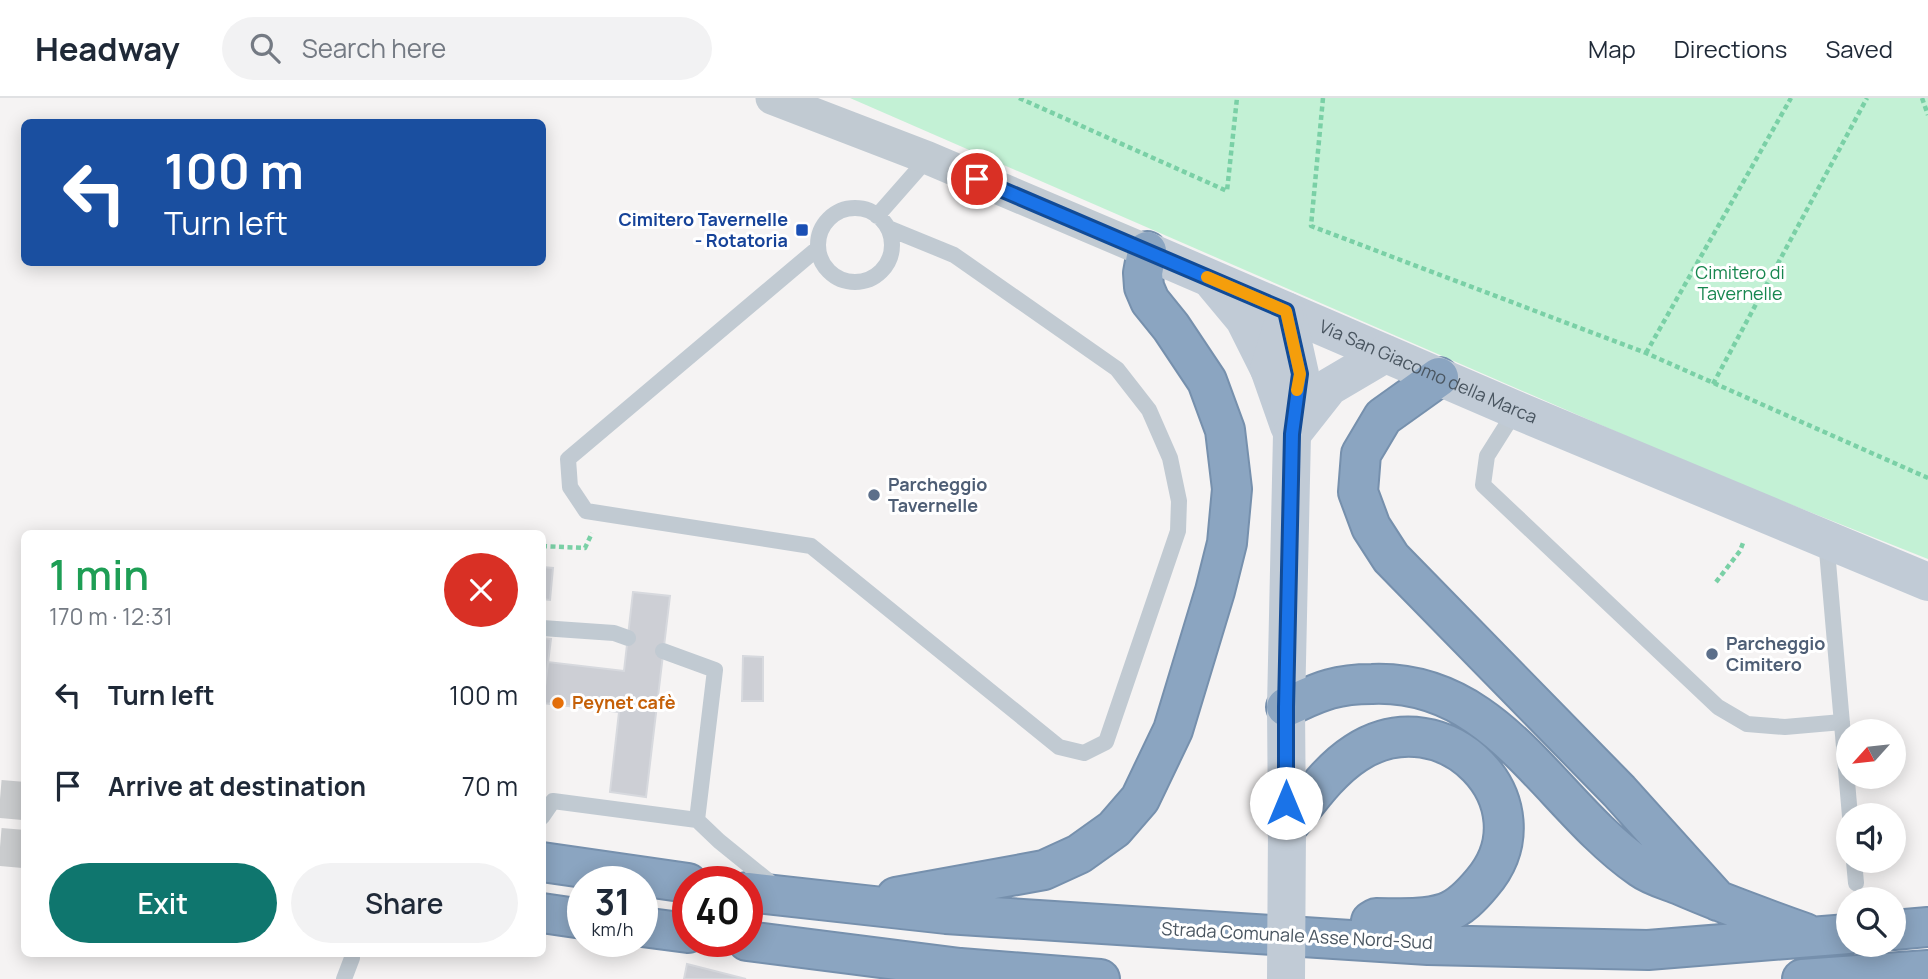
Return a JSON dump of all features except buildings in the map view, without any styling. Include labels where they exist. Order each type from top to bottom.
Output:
[{"type":"highway","points":[[857,905],[1044,870],[1079,854],[1114,829],[1140,799],[1173,730],[1227,543],[1233,489],[1225,430],[1206,381],[1171,327],[1150,301],[1144,287],[1143,273],[1147,251]]},
{"type":"highway","points":[[1439,377],[1383,416],[1361,454],[1358,492],[1371,527],[1391,558],[1619,791],[1718,901]]},
{"type":"highway","points":[[1286,707],[1329,689],[1353,685],[1412,686],[1446,696],[1478,714],[1519,749],[1602,835],[1642,870],[1718,901],[1832,935]]},
{"type":"highway","points":[[1287,827],[1340,764],[1358,751],[1395,737],[1417,736],[1457,748],[1472,759],[1486,775],[1497,795],[1503,837],[1498,858],[1489,875],[1464,902],[1448,912],[1416,918],[1376,919],[1334,939]]},
{"type":"highway","points":[[546,863],[672,881]]},
{"type":"highway","name":"Strada Comunale Asse Nord-Sud","points":[[763,894],[946,914],[1428,944],[1648,950],[1832,935]]},
{"type":"highway","points":[[546,914],[567,917]]},
{"type":"highway","points":[[1906,929],[1928,927]]},
{"type":"highway","points":[[763,943],[971,974],[1100,979]]},
{"type":"highway","points":[[1802,979],[1928,972]]},
{"type":"highway","points":[[1903,979],[1928,972]]},
{"type":"street","name":"Via San Giacomo della Marca","points":[[772,98],[929,158],[1516,410],[1928,582]]},
{"type":"street","points":[[1211,278],[1244,319],[1269,369],[1292,434]]},
{"type":"street","points":[[1269,369],[1286,311]]},
{"type":"street","points":[[1286,311],[1300,374],[1292,434],[1291,473],[1286,707],[1286,979]]},
{"type":"street","points":[[1292,434],[1329,387],[1385,354]]},
{"type":"lane","points":[[882,222],[929,158]]},
{"type":"lane","points":[[818,248],[568,459],[570,487],[586,511],[811,547],[1059,747],[1084,753],[1106,741],[1178,531],[1179,501],[1170,458],[1149,410],[1117,369],[954,256],[882,222],[866,210],[851,208],[837,213],[826,222],[819,234],[821,262],[831,274],[843,281],[855,283],[871,279],[881,272],[890,257],[892,244],[882,222]]},
{"type":"lane","points":[[1516,410],[1487,456],[1483,485],[1718,707],[1747,724],[1785,727],[1836,723]]},
{"type":"lane","points":[[1826,540],[1842,719]]},
{"type":"lane","points":[[546,628],[614,633],[628,638]]},
{"type":"lane","points":[[663,651],[715,670],[697,820]]},
{"type":"lane","points":[[546,792],[553,801],[697,820],[790,898]]},
{"type":"lane","points":[[546,811],[553,801]]},
{"type":"lane","points":[[1855,873],[1856,883]]},
{"type":"lane","points":[[344,979],[352,958]]},
{"type":"path","points":[[1019,98],[1227,191],[1237,98]]},
{"type":"path","points":[[1323,98],[1311,226],[1646,353],[1928,478]]},
{"type":"path","points":[[1646,353],[1791,98]]},
{"type":"path","points":[[1713,384],[1867,98]]},
{"type":"path","points":[[1922,98],[1928,115]]},
{"type":"path","points":[[546,546],[585,548],[601,513]]},
{"type":"path","points":[[1716,582],[1740,551]]},
{"type":"green space","name":"Cimitero di Tavernelle","points":[[850,98],[1928,98],[1928,559],[1704,470]]},
{"type":"tunnel","points":[[0,799],[21,801]]},
{"type":"tunnel","points":[[0,847],[21,849]]},
{"type":"slow traffic","points":[[1207,277],[1286,311],[1300,374],[1297,390]]},
{"type":"place","name":"Cimitero Tavernelle - Rotatoria","points":[[802,230]]},
{"type":"place","name":"Parcheggio Tavernelle","points":[[874,495]]},
{"type":"place","name":"Parcheggio Cimitero","points":[[1712,654]]},
{"type":"place","name":"Peynet cafè","points":[[558,703]]},
{"type":"route","points":[[977,179],[1286,311],[1300,374],[1292,434],[1286,803]]}]
